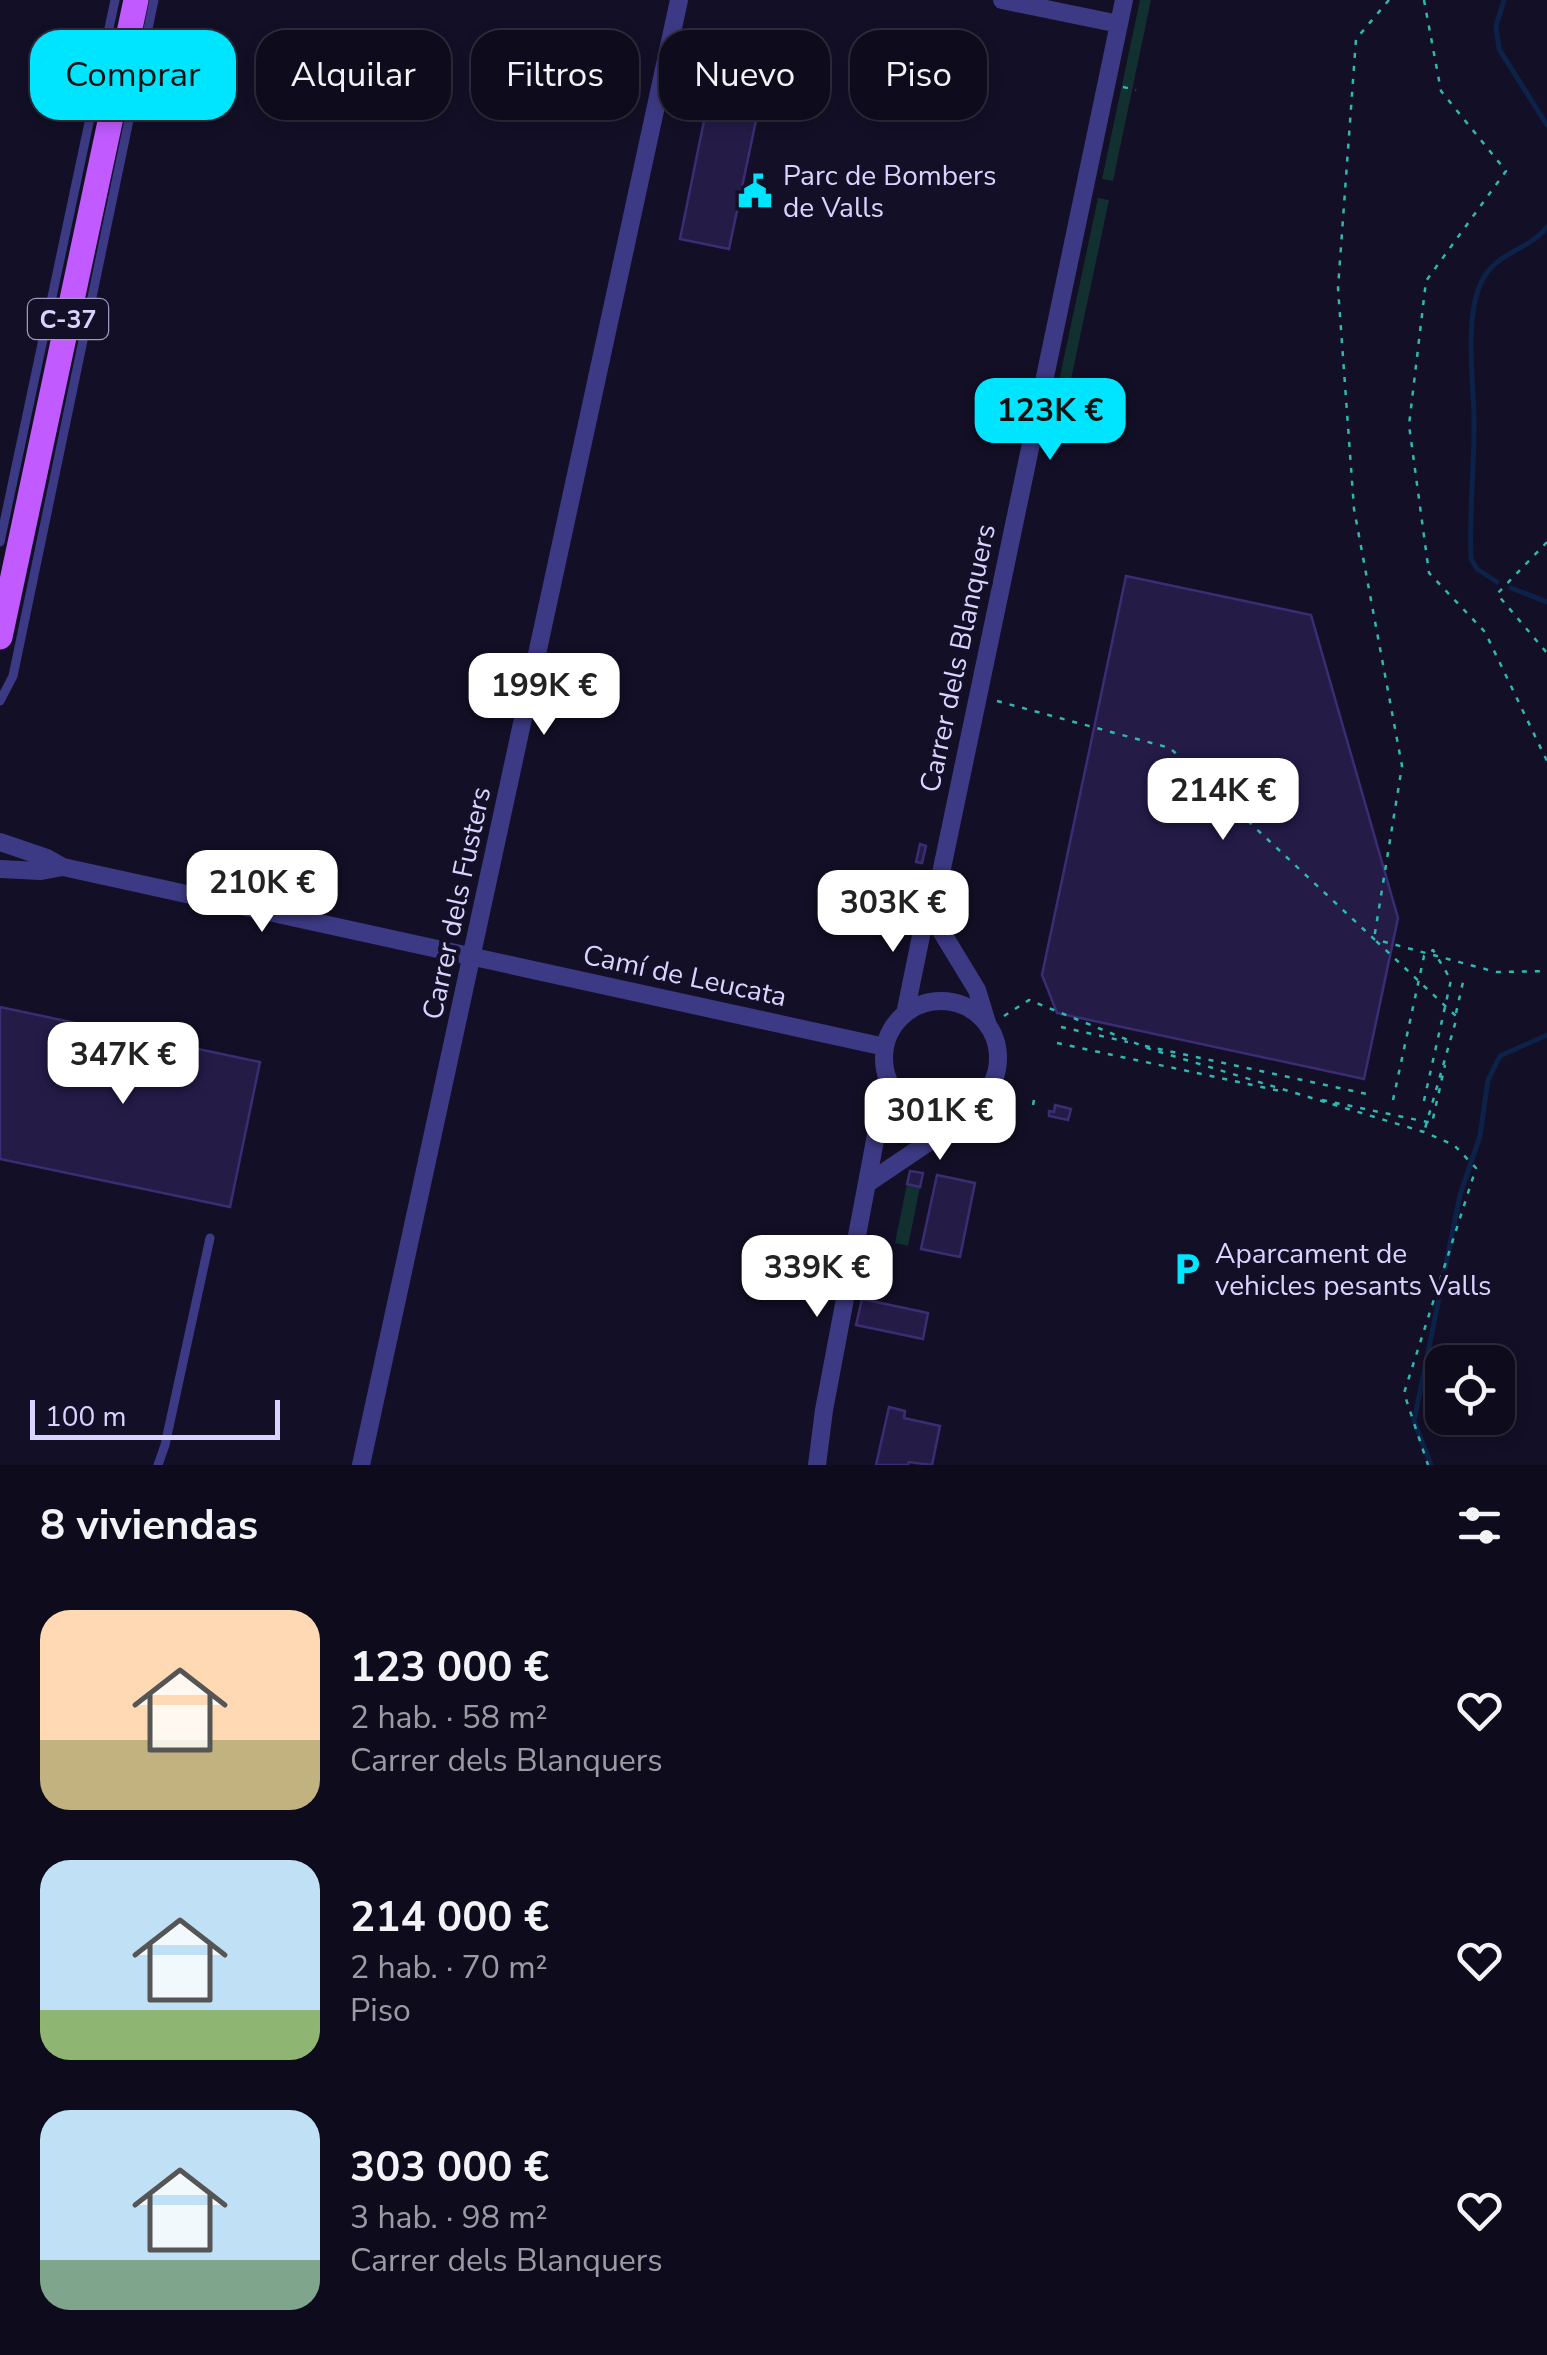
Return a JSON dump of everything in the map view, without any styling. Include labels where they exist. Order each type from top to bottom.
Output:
[{"type":"main road","name":"C-37","points":[[0,638],[136,0]]},
{"type":"street","name":"Carrer dels Fusters","points":[[362,1465],[680,0]]},
{"type":"street","points":[[1002,0],[1119,24]]},
{"type":"street","name":"Carrer dels Blanquers","points":[[905,1014],[922,931],[932,916],[1124,0]]},
{"type":"street","points":[[0,842],[47,858],[63,868]]},
{"type":"street","points":[[0,868],[63,868]]},
{"type":"street","name":"Camí de Leucata","points":[[63,868],[885,1047]]},
{"type":"street","points":[[868,1183],[948,1129],[978,1102],[991,1086],[998,1066],[997,1045],[977,990],[932,916]]},
{"type":"street","points":[[817,1465],[824,1410],[888,1077],[885,1047],[892,1029],[905,1014],[933,1002],[954,1003],[974,1011],[988,1026]]},
{"type":"street","points":[[888,1077],[898,1096],[926,1113],[959,1112],[978,1102]]},
{"type":"lane","points":[[0,542],[115,0]]},
{"type":"lane","points":[[0,700],[13,676],[154,0]]},
{"type":"lane","points":[[158,1465],[166,1445],[210,1238]]},
{"type":"path","points":[[1374,940],[1402,766],[1354,510],[1338,288],[1356,39],[1389,0]]},
{"type":"path","points":[[1424,0],[1441,91],[1506,171],[1426,281],[1409,425],[1429,573],[1485,632],[1547,760]]},
{"type":"path","points":[[1121,87],[1136,90]]},
{"type":"path","points":[[1547,542],[1497,594],[1547,653]]},
{"type":"path","points":[[976,696],[1170,748],[1456,1017],[1424,1132]]},
{"type":"path","points":[[1374,940],[1496,972],[1547,971]]},
{"type":"path","points":[[1393,1100],[1424,956],[1432,950],[1450,980],[1424,1105]]},
{"type":"path","points":[[1057,1042],[1432,1123],[1463,982]]},
{"type":"path","points":[[988,1026],[1028,1000],[1150,1049],[1424,1132],[1454,1145],[1476,1168],[1404,1393],[1428,1465]]},
{"type":"path","points":[[1060,1027],[1367,1094]]},
{"type":"green space","points":[[1140,0],[1151,0],[1113,181],[1102,179]]},
{"type":"green space","points":[[1098,198],[1109,200],[1059,436],[1050,434],[1049,428]]},
{"type":"green space","points":[[907,1184],[920,1187],[908,1246],[895,1243]]},
{"type":"building","points":[[704,120],[756,120],[729,249],[680,239]]},
{"type":"building","points":[[1126,576],[1311,615],[1398,918],[1364,1079],[1057,1013],[1042,975]]},
{"type":"building","points":[[920,844],[926,846],[922,863],[916,862]]},
{"type":"building","points":[[0,1007],[260,1062],[230,1207],[0,1159]]},
{"type":"building","points":[[1055,1105],[1071,1109],[1068,1120],[1049,1116]]},
{"type":"building","points":[[910,1171],[923,1173],[920,1187],[907,1184]]},
{"type":"building","points":[[937,1175],[975,1183],[960,1257],[921,1249]]},
{"type":"building","points":[[862,1299],[928,1313],[923,1339],[856,1325]]},
{"type":"building","points":[[889,1407],[905,1411],[904,1418],[940,1426],[932,1465],[876,1465]]},
{"type":"waterway","points":[[1504,0],[1496,26],[1499,49],[1547,125]]},
{"type":"waterway","points":[[1497,582],[1477,569],[1471,559],[1471,327],[1478,289],[1486,274],[1547,227]]},
{"type":"waterway","points":[[1511,588],[1547,602]]},
{"type":"waterway","points":[[1431,1465],[1414,1421],[1460,1195],[1480,1136],[1488,1080],[1500,1056],[1547,1035]]},
{"type":"place","name":"Parc de Bombers de Valls","points":[[755,191]]},
{"type":"place","name":"Aparcament de vehicles pesants Valls","points":[[1187,1269]]}]
